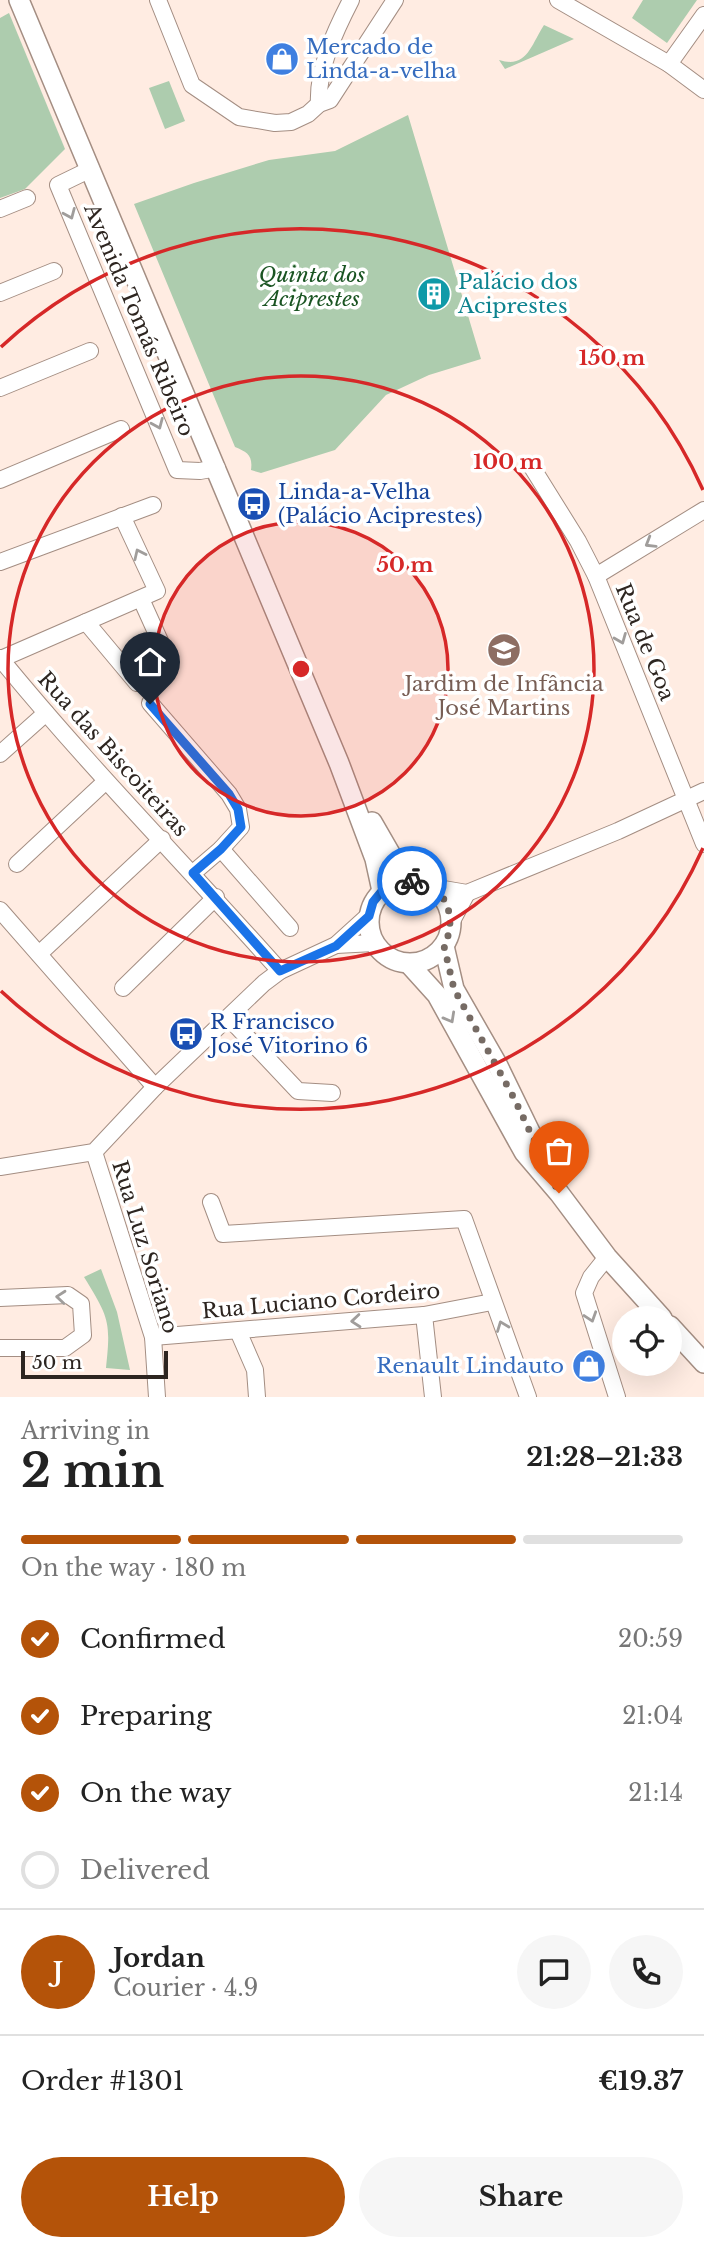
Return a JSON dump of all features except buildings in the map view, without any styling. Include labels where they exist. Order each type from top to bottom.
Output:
[{"type":"street","name":"Avenida Tomás Ribeiro","points":[[19,0],[339,763],[375,859],[382,891]]},
{"type":"street","points":[[158,0],[192,85],[239,117],[275,123],[291,122],[330,100],[395,0]]},
{"type":"street","points":[[319,104],[318,87],[337,27],[351,0]]},
{"type":"street","points":[[558,0],[669,64],[704,90]]},
{"type":"street","points":[[669,64],[704,15]]},
{"type":"street","name":"Avenida Tomás Ribeiro","points":[[91,169],[58,185],[167,448],[177,470],[200,471],[217,468]]},
{"type":"street","points":[[0,209],[27,198]]},
{"type":"street","points":[[0,293],[54,271]]},
{"type":"street","points":[[0,388],[90,351]]},
{"type":"street","points":[[0,480],[121,429]]},
{"type":"street","name":"Rua de Goa","points":[[530,464],[578,541],[596,576],[704,844]]},
{"type":"street","points":[[0,562],[153,505]]},
{"type":"street","points":[[596,576],[704,510]]},
{"type":"street","points":[[1,659],[157,591],[122,516]]},
{"type":"street","points":[[86,622],[137,683],[169,661],[141,599]]},
{"type":"street","name":"Rua das Biscoiteiras","points":[[1,659],[106,781],[216,897],[280,971]]},
{"type":"street","points":[[150,704],[229,794],[238,809],[241,827],[193,873]]},
{"type":"street","points":[[0,754],[46,713]]},
{"type":"street","name":"Avenida Tomás Ribeiro","points":[[339,763],[406,881]]},
{"type":"street","points":[[18,864],[106,781]]},
{"type":"street","points":[[467,893],[452,921],[444,946],[435,956],[423,962],[409,964],[389,958],[374,943],[369,930],[373,902],[382,891],[393,884],[420,882],[432,887],[467,893],[704,791]]},
{"type":"street","points":[[39,954],[162,839]]},
{"type":"street","points":[[221,849],[290,928]]},
{"type":"street","points":[[432,887],[442,896],[452,921]]},
{"type":"street","points":[[123,988],[216,897]]},
{"type":"street","points":[[0,909],[155,1087]]},
{"type":"street","points":[[3,1161],[94,1152],[155,1087],[280,971],[336,946],[369,916]]},
{"type":"street","points":[[336,946],[374,943]]},
{"type":"street","points":[[444,946],[454,989],[508,1087],[559,1193]]},
{"type":"street","points":[[409,964],[437,995],[524,1152],[607,1257],[652,1306]]},
{"type":"street","points":[[229,1018],[298,1091],[332,1093]]},
{"type":"street","name":"Rua Luz Soriano","points":[[94,1152],[153,1336],[157,1397]]},
{"type":"street","points":[[211,1202],[223,1234],[464,1219],[528,1397]]},
{"type":"street","points":[[607,1257],[591,1277],[584,1293],[617,1397]]},
{"type":"street","points":[[0,1298],[68,1295],[81,1304],[83,1335],[65,1348],[0,1348]]},
{"type":"street","name":"Rua Luciano Cordeiro","points":[[153,1336],[424,1315],[492,1302]]},
{"type":"street","points":[[424,1315],[433,1397]]},
{"type":"street","points":[[238,1331],[255,1370],[257,1397]]},
{"type":"street","points":[[682,1339],[704,1363]]},
{"type":"green space","points":[[643,0],[697,0],[667,43],[632,18]]},
{"type":"green space","points":[[9,13],[65,149],[25,189],[0,198],[0,18]]},
{"type":"green space","points":[[544,25],[574,39],[505,69],[499,60],[508,62],[522,58]]},
{"type":"green space","points":[[169,81],[185,121],[165,129],[149,88]]},
{"type":"green space","name":"Quinta dos Aciprestes","points":[[408,115],[481,359],[429,375],[386,395],[335,450],[261,473],[251,470],[248,455],[235,447],[134,204],[269,160],[335,151]]},
{"type":"green space","points":[[101,1269],[117,1312],[130,1370],[106,1368],[106,1320],[84,1277]]},
{"type":"way so far","points":[[412,881],[432,887],[442,896],[449,908],[452,921],[444,946],[454,989],[497,1064],[559,1193]]},
{"type":"place","name":"Mercado de Linda-a-velha","points":[[282,59]]},
{"type":"place","name":"Palácio dos Aciprestes","points":[[434,294]]},
{"type":"place","name":"Linda-a-Velha (Palácio Aciprestes)","points":[[254,504]]},
{"type":"place","name":"Jardim de Infância José Martins","points":[[504,650]]},
{"type":"place","name":"R Francisco José Vitorino 6","points":[[186,1034]]},
{"type":"place","name":"Renault Lindauto","points":[[589,1366]]},
{"type":"route","points":[[150,704],[229,794],[238,809],[241,827],[193,873],[280,971],[336,946],[369,916],[373,902],[382,891],[393,884],[412,881]]}]
